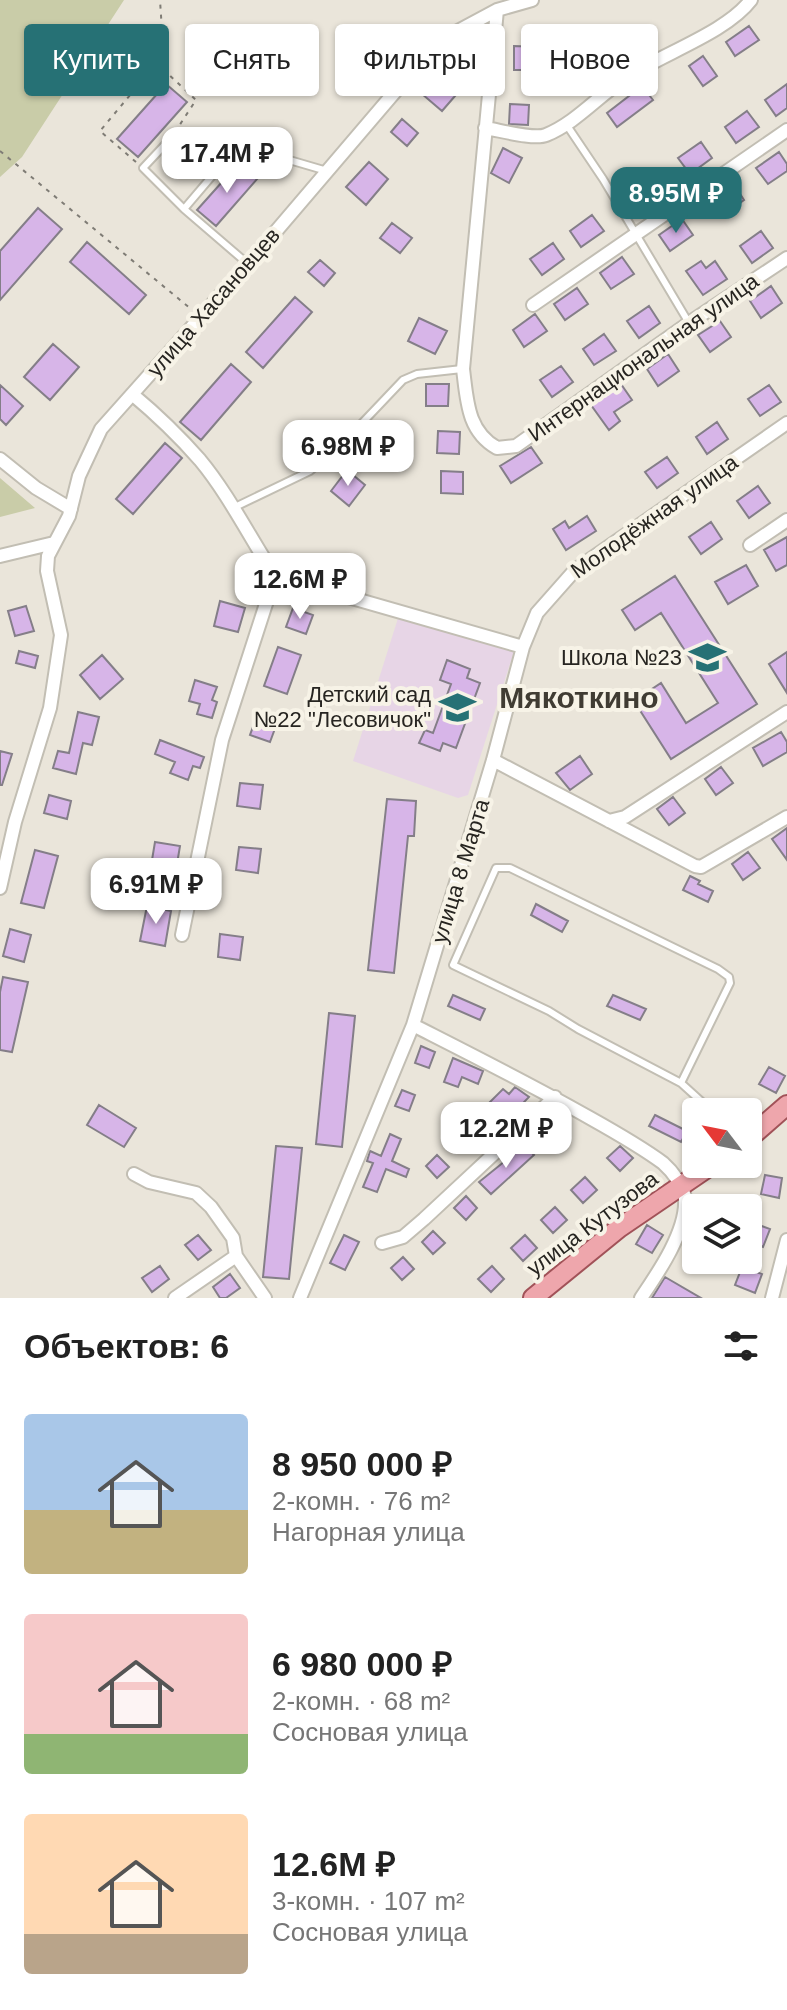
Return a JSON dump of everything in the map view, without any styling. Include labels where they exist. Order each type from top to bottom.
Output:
[{"type":"main road","points":[[762,1126],[787,1105]]},
{"type":"main road","name":"улица Кутузова","points":[[533,1298],[619,1228],[692,1178]]},
{"type":"street","name":"улица Хасановцев","points":[[0,888],[15,822],[50,708],[59,650],[61,635],[47,571],[48,556],[71,509],[79,476],[101,429],[248,264],[417,66],[456,32],[497,10],[532,0]]},
{"type":"street","points":[[485,128],[543,137],[566,124],[625,78],[702,37],[745,8],[751,0]]},
{"type":"street","points":[[463,369],[497,10]]},
{"type":"street","points":[[533,305],[787,130]]},
{"type":"street","name":"Интернациональная улица","points":[[463,369],[474,427],[479,436],[497,448],[516,446],[689,323],[787,258]]},
{"type":"street","points":[[132,394],[151,409],[200,461],[275,576],[523,647]]},
{"type":"street","name":"Молодёжная улица","points":[[493,760],[523,647],[537,613],[558,586],[575,570],[787,423]]},
{"type":"street","points":[[0,459],[36,488],[71,509]]},
{"type":"street","points":[[750,545],[787,520]]},
{"type":"street","points":[[0,556],[54,543]]},
{"type":"street","points":[[182,935],[222,740],[275,576]]},
{"type":"street","points":[[609,821],[625,817],[785,717]]},
{"type":"street","points":[[493,760],[701,867],[787,817]]},
{"type":"street","name":"улица 8 Марта","points":[[300,1298],[413,1025],[493,760]]},
{"type":"street","points":[[413,1025],[555,1097],[665,1165],[685,1198],[683,1210],[669,1255],[641,1298]]},
{"type":"street","points":[[382,1243],[403,1237],[555,1097]]},
{"type":"street","points":[[134,1174],[149,1182],[196,1193],[211,1207],[233,1238],[236,1256],[265,1298]]},
{"type":"street","points":[[772,1298],[787,1240]]},
{"type":"street","points":[[175,1298],[236,1256]]},
{"type":"lane","points":[[566,124],[603,179],[689,323]]},
{"type":"lane","points":[[218,169],[173,136],[143,168],[184,209],[248,264]]},
{"type":"lane","points":[[184,209],[218,169],[241,155],[262,152],[327,171]]},
{"type":"lane","points":[[233,508],[310,471],[345,441],[403,380],[417,374],[463,369]]},
{"type":"lane","points":[[681,1083],[730,983],[729,977],[510,868],[496,868],[453,965],[549,1011],[681,1083],[698,1098]]},
{"type":"path","points":[[160,0],[162,24]]},
{"type":"path","points":[[169,75],[196,100],[173,136]]},
{"type":"path","points":[[129,96],[100,131],[143,168]]},
{"type":"path","points":[[0,151],[201,317]]},
{"type":"shaded area","points":[[399,615],[515,648],[468,795],[458,798],[353,761]]},
{"type":"green space","points":[[0,0],[124,0],[108,24],[24,24],[24,96],[62,96],[22,157],[0,177]]},
{"type":"green space","points":[[0,478],[35,508],[0,517]]},
{"type":"building","points":[[749,26],[759,40],[735,56],[726,42]]},
{"type":"building","points":[[514,46],[521,46],[521,70],[514,70]]},
{"type":"building","points":[[703,56],[717,76],[703,86],[689,66]]},
{"type":"building","points":[[787,84],[787,108],[776,116],[765,100]]},
{"type":"building","points":[[169,87],[187,102],[138,157],[117,139],[155,96],[169,96]]},
{"type":"building","points":[[424,96],[455,96],[442,111]]},
{"type":"building","points":[[629,96],[650,96],[653,100],[617,127],[607,113]]},
{"type":"building","points":[[510,104],[529,105],[528,125],[509,124]]},
{"type":"building","points":[[747,111],[759,127],[736,143],[725,127]]},
{"type":"building","points":[[402,119],[418,133],[407,146],[391,132]]},
{"type":"building","points":[[701,142],[712,158],[690,174],[678,158]]},
{"type":"building","points":[[503,148],[522,158],[509,183],[491,173]]},
{"type":"building","points":[[779,152],[787,164],[787,171],[768,184],[756,168]]},
{"type":"building","points":[[369,162],[388,179],[366,205],[346,187]]},
{"type":"building","points":[[239,163],[257,179],[216,226],[197,210]]},
{"type":"building","points":[[658,172],[670,188],[647,204],[636,188]]},
{"type":"building","points":[[733,183],[744,200],[722,216],[710,199]]},
{"type":"building","points":[[38,208],[62,229],[0,300],[0,251]]},
{"type":"building","points":[[592,215],[604,231],[581,247],[570,231]]},
{"type":"building","points":[[682,219],[693,235],[670,251],[659,235]]},
{"type":"building","points":[[392,223],[412,238],[400,253],[380,238]]},
{"type":"building","points":[[761,231],[773,248],[752,263],[740,246]]},
{"type":"building","points":[[87,242],[146,295],[129,314],[70,262]]},
{"type":"building","points":[[553,243],[564,259],[542,275],[530,259]]},
{"type":"building","points":[[622,257],[634,274],[611,289],[600,273]]},
{"type":"building","points":[[320,260],[335,273],[324,286],[308,272]]},
{"type":"building","points":[[701,261],[706,268],[715,261],[727,279],[703,295],[686,271]]},
{"type":"building","points":[[771,286],[782,303],[761,318],[750,301]]},
{"type":"building","points":[[577,288],[588,304],[565,320],[554,304]]},
{"type":"building","points":[[295,297],[312,312],[263,368],[246,352]]},
{"type":"building","points":[[649,306],[660,323],[639,338],[627,321]]},
{"type":"building","points":[[535,314],[547,331],[524,347],[513,330]]},
{"type":"building","points":[[419,318],[447,331],[435,354],[408,341]]},
{"type":"building","points":[[720,321],[731,337],[710,352],[698,335]]},
{"type":"building","points":[[604,334],[616,351],[594,365],[583,349]]},
{"type":"building","points":[[53,344],[79,367],[50,400],[24,377]]},
{"type":"building","points":[[668,354],[679,371],[658,386],[647,369]]},
{"type":"building","points":[[231,364],[251,382],[201,440],[180,422]]},
{"type":"building","points":[[561,366],[573,382],[552,397],[540,380]]},
{"type":"building","points":[[426,384],[449,384],[448,406],[426,406]]},
{"type":"building","points":[[621,384],[632,400],[614,412],[620,421],[609,430],[591,405]]},
{"type":"building","points":[[0,385],[23,406],[6,425],[0,419]]},
{"type":"building","points":[[769,385],[781,402],[760,416],[748,399]]},
{"type":"building","points":[[717,422],[728,439],[707,454],[696,437]]},
{"type":"building","points":[[382,429],[399,444],[383,464],[365,449]]},
{"type":"building","points":[[438,431],[460,432],[459,454],[437,453]]},
{"type":"building","points":[[165,443],[182,458],[133,514],[116,499]]},
{"type":"building","points":[[531,447],[542,463],[511,483],[500,466]]},
{"type":"building","points":[[667,457],[678,473],[657,488],[645,472]]},
{"type":"building","points":[[347,470],[365,485],[349,506],[331,491]]},
{"type":"building","points":[[441,471],[463,472],[463,494],[441,493]]},
{"type":"building","points":[[758,486],[770,503],[749,518],[737,501]]},
{"type":"building","points":[[587,516],[596,531],[566,550],[553,529],[565,521],[569,528]]},
{"type":"building","points":[[711,522],[722,539],[701,554],[689,537]]},
{"type":"building","points":[[787,537],[787,565],[776,571],[764,550]]},
{"type":"building","points":[[746,565],[758,586],[728,604],[715,582]]},
{"type":"building","name":"Школа №23","points":[[675,576],[757,704],[671,759],[634,701],[661,683],[686,723],[718,703],[661,613],[635,630],[622,610]]},
{"type":"building","points":[[220,601],[245,608],[238,632],[214,626]]},
{"type":"building","points":[[26,606],[34,631],[15,636],[8,611]]},
{"type":"building","points":[[293,608],[313,615],[306,634],[286,627]]},
{"type":"building","points":[[278,647],[301,655],[287,694],[264,686]]},
{"type":"building","points":[[19,651],[38,656],[35,668],[16,663]]},
{"type":"building","points":[[787,652],[787,693],[769,664]]},
{"type":"building","points":[[102,655],[123,679],[100,699],[80,675]]},
{"type":"building","name":"Детский сад №22 \"Лесовичок\"","points":[[447,660],[470,669],[467,678],[480,683],[456,748],[443,743],[440,751],[419,743],[425,730],[433,733],[451,684],[440,680]]},
{"type":"building","points":[[195,680],[217,687],[212,700],[217,702],[212,718],[197,714],[200,704],[189,701]]},
{"type":"building","points":[[78,712],[99,717],[92,745],[83,743],[76,774],[53,768],[58,751],[69,753]]},
{"type":"building","points":[[257,716],[277,723],[270,742],[250,735]]},
{"type":"building","points":[[781,732],[787,742],[787,752],[763,766],[753,748]]},
{"type":"building","points":[[160,740],[204,757],[200,768],[193,766],[188,780],[170,773],[175,762],[155,754]]},
{"type":"building","points":[[0,751],[12,754],[2,785],[0,785]]},
{"type":"building","points":[[580,756],[592,774],[570,790],[556,773]]},
{"type":"building","points":[[721,767],[733,783],[716,795],[705,779]]},
{"type":"building","points":[[240,783],[263,785],[260,809],[237,806]]},
{"type":"building","points":[[49,795],[71,801],[67,819],[44,813]]},
{"type":"building","points":[[673,797],[685,813],[669,825],[657,809]]},
{"type":"building","points":[[387,799],[416,801],[414,836],[408,836],[394,973],[368,970]]},
{"type":"building","points":[[787,828],[787,860],[772,839]]},
{"type":"building","points":[[155,842],[180,846],[175,876],[150,872]]},
{"type":"building","points":[[239,847],[261,849],[258,873],[236,870]]},
{"type":"building","points":[[35,850],[58,856],[44,908],[21,903]]},
{"type":"building","points":[[748,852],[760,868],[743,880],[732,864]]},
{"type":"building","points":[[690,876],[713,891],[708,902],[683,890]]},
{"type":"building","points":[[536,904],[568,921],[562,932],[531,915]]},
{"type":"building","points":[[147,906],[171,911],[165,946],[140,941]]},
{"type":"building","points":[[10,929],[31,935],[24,962],[3,956]]},
{"type":"building","points":[[220,934],[243,937],[240,960],[218,957]]},
{"type":"building","points":[[3,977],[28,982],[12,1052],[0,1050]]},
{"type":"building","points":[[453,995],[485,1009],[480,1020],[448,1006]]},
{"type":"building","points":[[613,995],[646,1009],[640,1020],[607,1006]]},
{"type":"building","points":[[329,1013],[355,1016],[342,1147],[316,1144]]},
{"type":"building","points":[[421,1046],[435,1052],[429,1068],[415,1063]]},
{"type":"building","points":[[453,1058],[483,1071],[478,1084],[462,1077],[458,1087],[444,1082]]},
{"type":"building","points":[[769,1067],[785,1076],[776,1093],[759,1084]]},
{"type":"building","points":[[515,1087],[529,1097],[505,1122],[487,1105],[503,1089],[509,1094]]},
{"type":"building","points":[[402,1090],[415,1095],[409,1111],[395,1106]]},
{"type":"building","points":[[99,1105],[136,1128],[124,1147],[87,1125]]},
{"type":"building","points":[[655,1115],[682,1128],[682,1140],[681,1142],[649,1126]]},
{"type":"building","points":[[553,1117],[565,1129],[553,1140],[542,1128]]},
{"type":"building","points":[[475,1121],[487,1133],[475,1144],[463,1132]]},
{"type":"building","points":[[390,1134],[401,1139],[392,1161],[409,1169],[406,1177],[386,1169],[377,1192],[363,1187],[373,1163],[367,1161],[370,1151],[381,1156]]},
{"type":"building","points":[[525,1145],[534,1155],[491,1194],[479,1182]]},
{"type":"building","points":[[276,1146],[302,1148],[289,1279],[263,1277]]},
{"type":"building","points":[[620,1146],[633,1158],[620,1171],[607,1158]]},
{"type":"building","points":[[437,1155],[449,1167],[437,1178],[426,1166]]},
{"type":"building","points":[[765,1175],[782,1178],[779,1198],[761,1194]]},
{"type":"building","points":[[585,1177],[597,1190],[583,1203],[571,1190]]},
{"type":"building","points":[[466,1196],[477,1208],[466,1220],[454,1208]]},
{"type":"building","points":[[555,1207],[567,1220],[553,1233],[541,1220]]},
{"type":"building","points":[[647,1225],[663,1235],[652,1253],[636,1244]]},
{"type":"building","points":[[762,1226],[770,1229],[762,1247]]},
{"type":"building","points":[[433,1231],[445,1243],[433,1254],[422,1242]]},
{"type":"building","points":[[198,1235],[211,1250],[198,1260],[185,1245]]},
{"type":"building","points":[[344,1235],[359,1242],[345,1270],[330,1263]]},
{"type":"building","points":[[525,1235],[537,1248],[523,1261],[511,1248]]},
{"type":"building","points":[[403,1257],[414,1269],[402,1280],[391,1268]]},
{"type":"building","points":[[160,1266],[169,1279],[152,1292],[142,1278]]},
{"type":"building","points":[[492,1266],[504,1279],[491,1292],[478,1279]]},
{"type":"building","points":[[230,1274],[240,1288],[226,1298],[220,1298],[213,1287]]},
{"type":"building","points":[[739,1274],[762,1274],[755,1293],[735,1285]]},
{"type":"building","points":[[665,1277],[701,1298],[652,1298]]},
{"type":"place","name":"Школа №23","points":[[708,657]]},
{"type":"place","name":"Детский сад №22 \"Лесовичок\"","points":[[457,707]]},
{"type":"district","name":"Мякоткино","points":[[579,698]]}]
